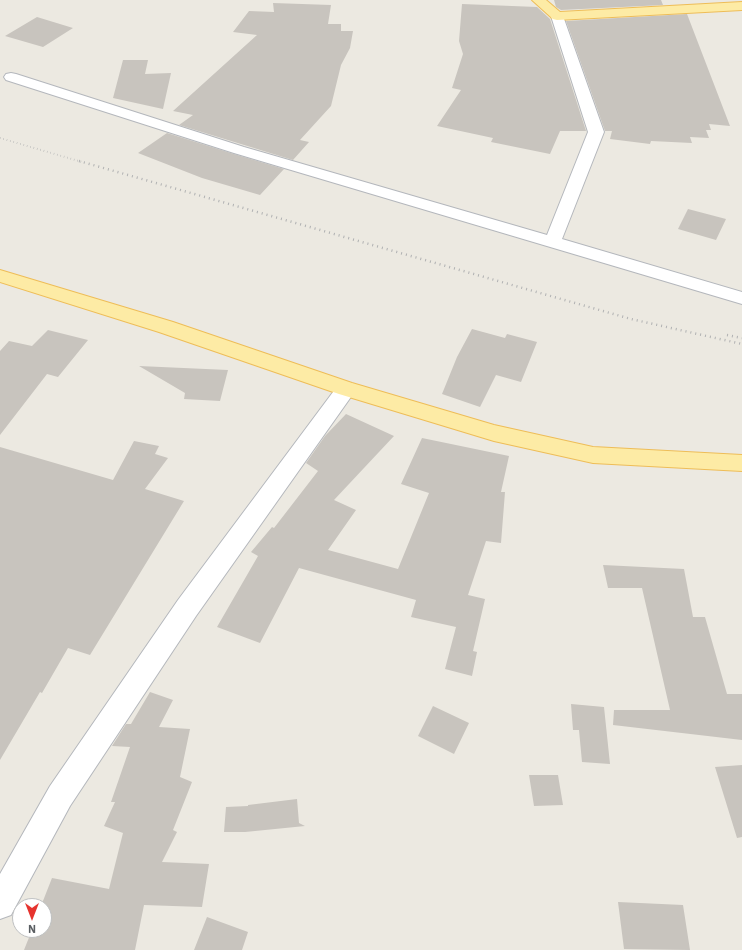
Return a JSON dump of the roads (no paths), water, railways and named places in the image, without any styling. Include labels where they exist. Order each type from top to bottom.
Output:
[{"type":"main road","points":[[538,0],[557,16],[742,6]]},
{"type":"main road","points":[[0,276],[166,327],[346,389],[494,433],[593,455],[742,463]]},
{"type":"street","points":[[552,243],[596,132],[557,16]]},
{"type":"street","points":[[11,77],[239,150],[742,298]]},
{"type":"street","points":[[0,904],[69,783],[187,608],[346,389]]},
{"type":"railway","points":[[0,138],[82,162]]},
{"type":"railway","points":[[79,161],[631,319],[742,344]]},
{"type":"railway","points":[[727,335],[742,338]]}]
